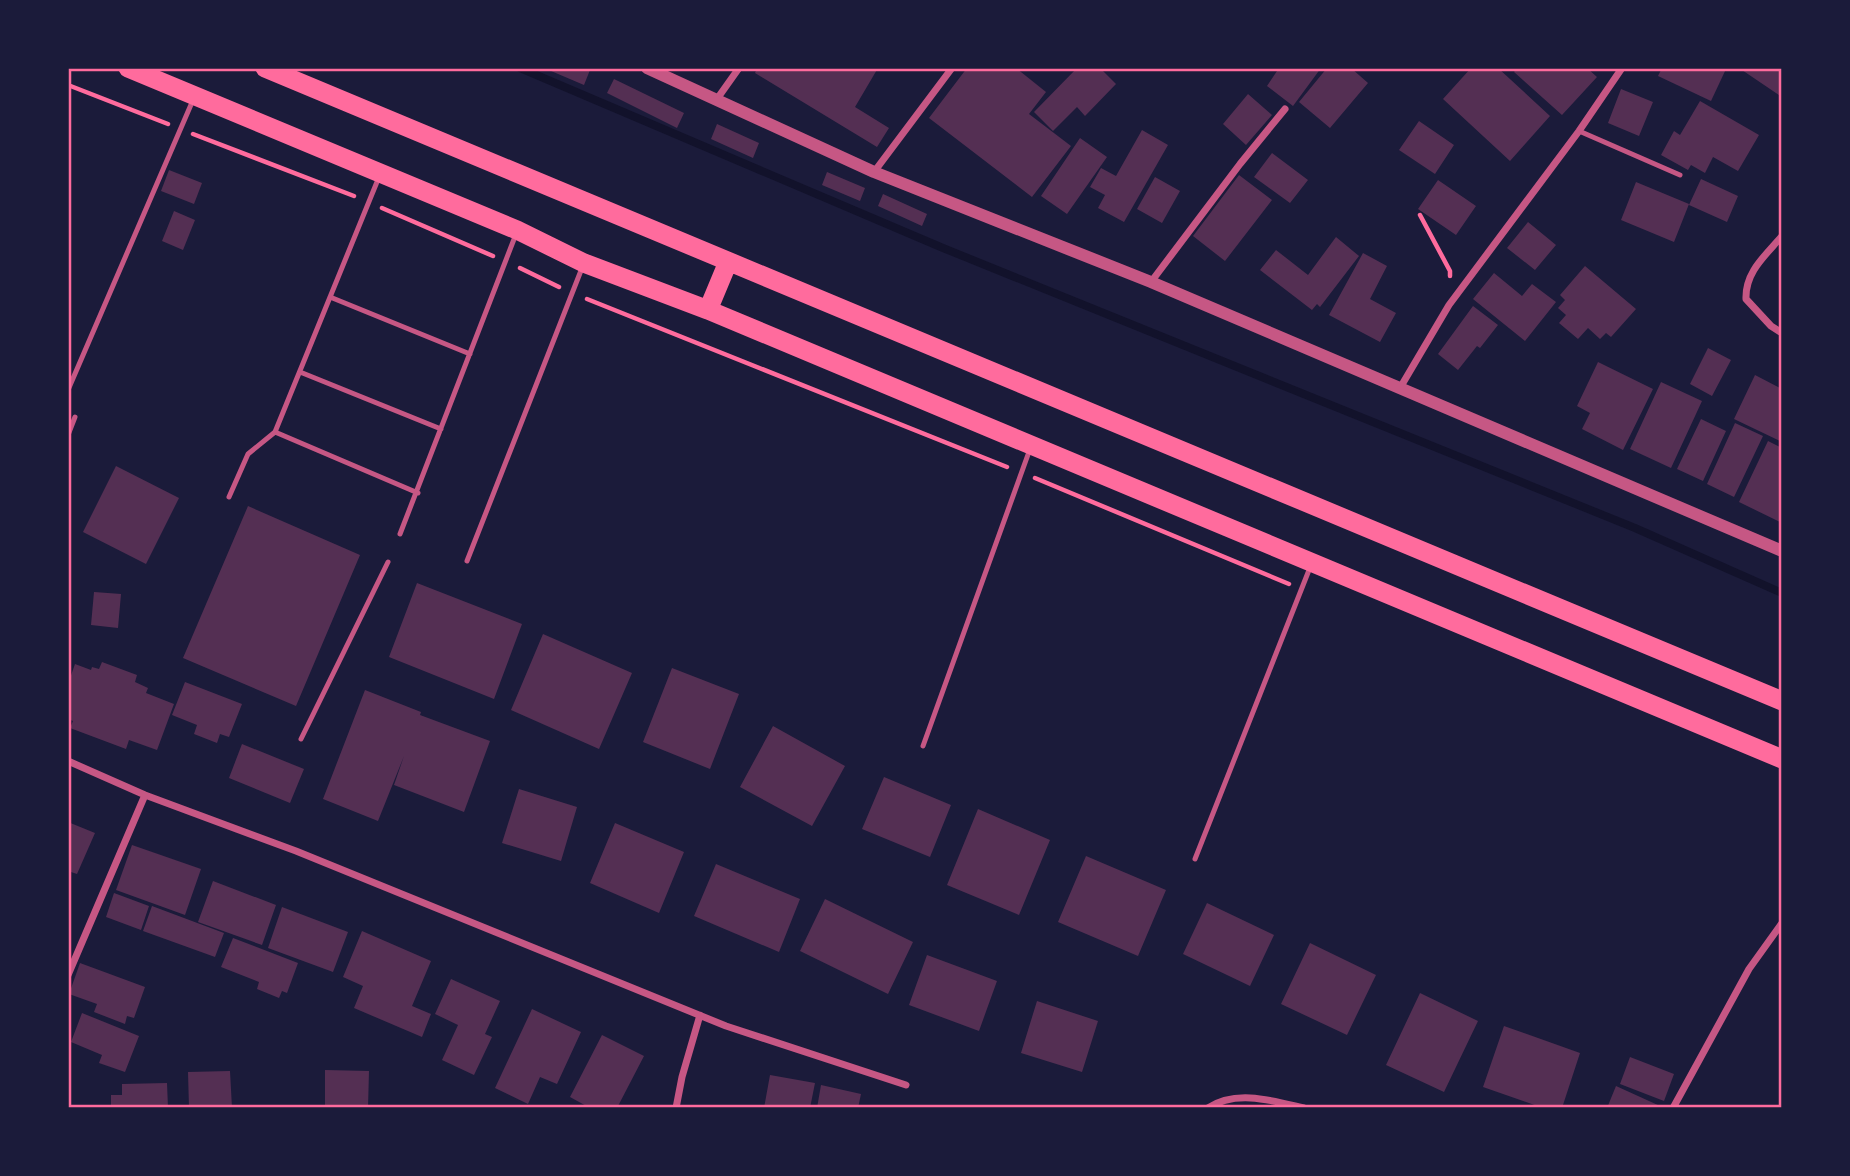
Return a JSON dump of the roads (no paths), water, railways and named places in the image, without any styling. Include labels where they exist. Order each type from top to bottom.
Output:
[{"type":"highway","points":[[128,68],[517,230],[584,263],[708,310],[1782,759]]},
{"type":"highway","points":[[265,68],[1782,702]]},
{"type":"highway","points":[[708,310],[728,262]]},
{"type":"street","points":[[648,68],[874,172],[1151,282],[1782,551]]},
{"type":"street","points":[[717,99],[739,68]]},
{"type":"street","points":[[874,172],[952,68]]},
{"type":"street","points":[[1400,388],[1449,305],[1579,131],[1622,68]]},
{"type":"street","points":[[1151,282],[1285,109]]},
{"type":"street","points":[[1782,236],[1753,270],[1746,285],[1746,299],[1771,326],[1782,333]]},
{"type":"street","points":[[68,761],[145,795],[296,851],[738,1030],[906,1085]]},
{"type":"street","points":[[68,975],[145,795]]},
{"type":"street","points":[[1673,1108],[1749,969],[1782,923]]},
{"type":"street","points":[[676,1108],[700,1015]]},
{"type":"street","points":[[1208,1108],[1223,1100],[1240,1098],[1268,1099],[1304,1108]]},
{"type":"lane","points":[[68,390],[195,97]]},
{"type":"lane","points":[[1579,131],[1680,175]]},
{"type":"lane","points":[[229,496],[247,454],[275,432],[380,174]]},
{"type":"lane","points":[[400,534],[517,230]]},
{"type":"lane","points":[[467,561],[584,263]]},
{"type":"lane","points":[[330,298],[470,354]]},
{"type":"lane","points":[[300,372],[441,429]]},
{"type":"lane","points":[[68,435],[75,418]]},
{"type":"lane","points":[[275,432],[418,493]]},
{"type":"lane","points":[[923,746],[1031,446]]},
{"type":"lane","points":[[301,739],[388,562]]},
{"type":"lane","points":[[1195,859],[1312,563]]},
{"type":"waterway","points":[[520,68],[943,248],[1635,528],[1782,593]]}]
